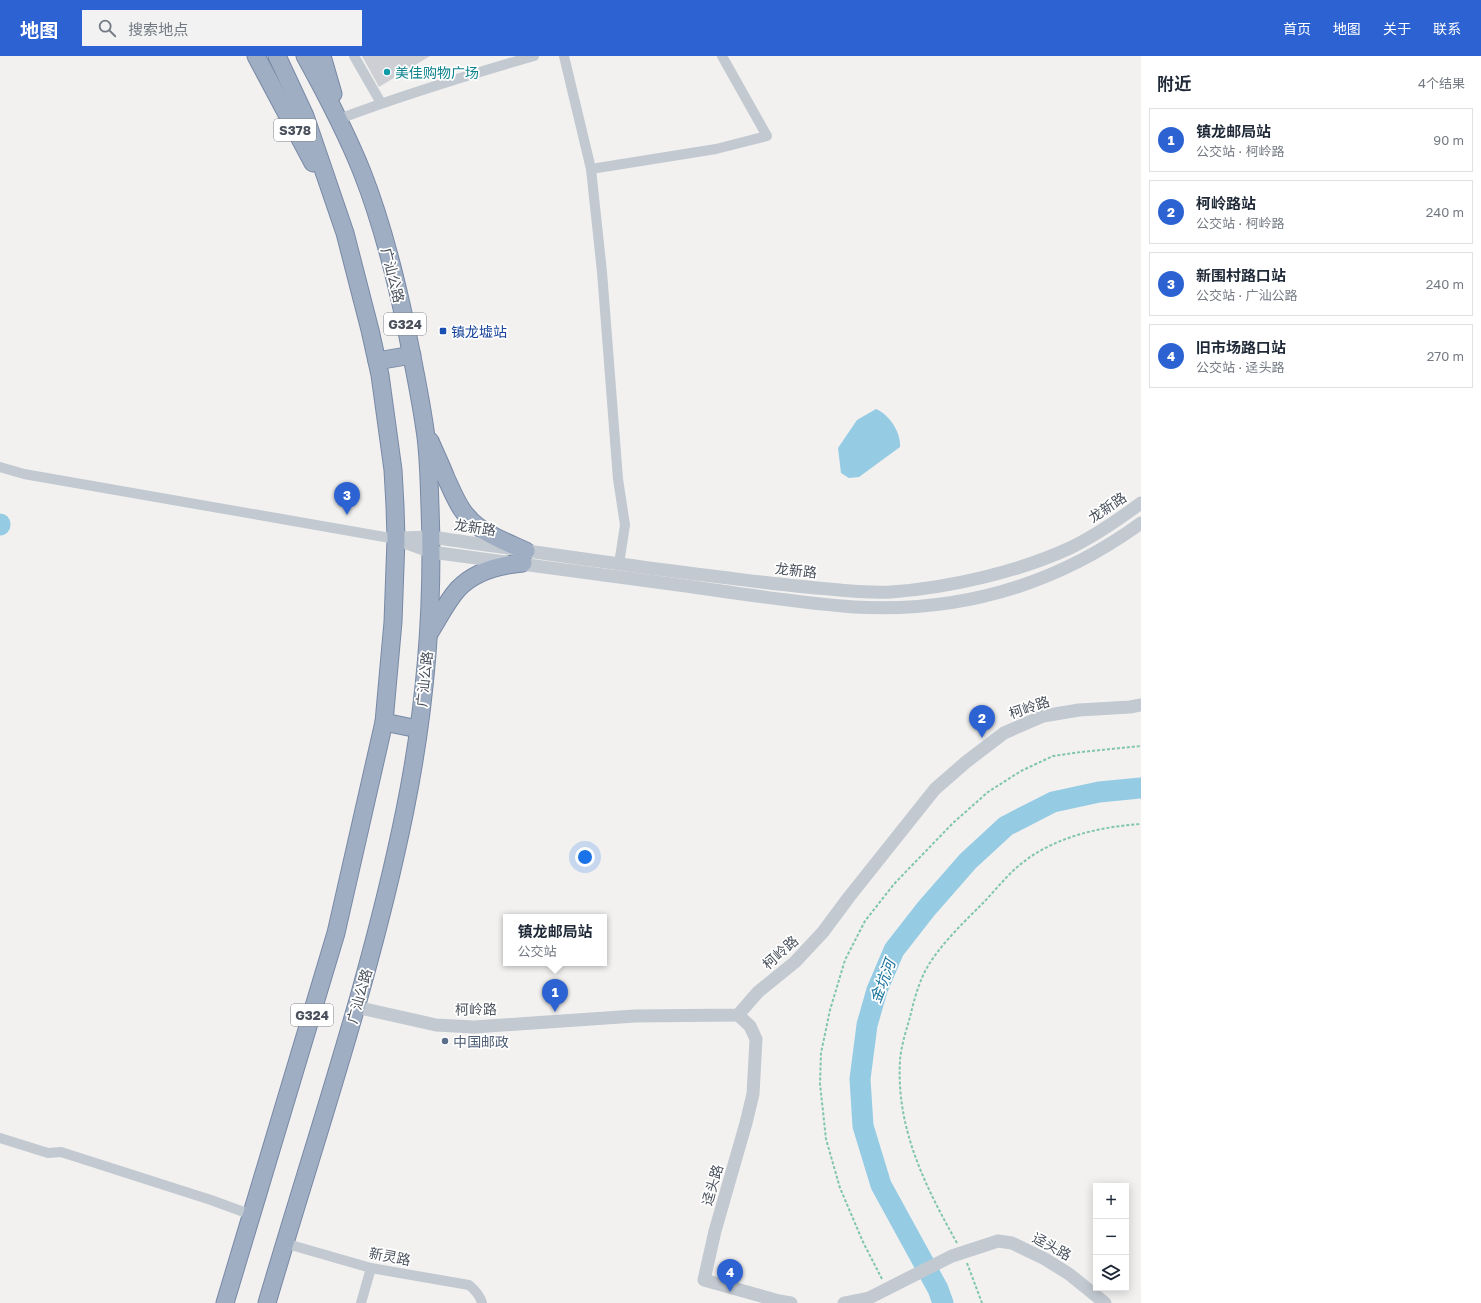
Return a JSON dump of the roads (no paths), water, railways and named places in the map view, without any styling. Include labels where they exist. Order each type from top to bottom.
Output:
[{"type":"highway","name":"S378","points":[[256,56],[334,204]]},
{"type":"highway","name":"G324","points":[[225,1303],[336,933],[361,830],[384,722],[393,622],[396,539],[393,470],[388,425],[377,361],[345,233],[305,116],[277,56]]},
{"type":"highway","name":"广汕公路","points":[[267,1303],[377,933],[402,823],[422,703],[428,634],[431,544],[426,432],[401,302],[380,223],[363,173],[339,119],[305,56]]},
{"type":"highway","points":[[322,56],[339,119]]},
{"type":"highway","points":[[377,361],[412,355]]},
{"type":"highway","points":[[426,432],[454,498],[460,508],[479,527],[525,557]]},
{"type":"highway","points":[[428,634],[459,588],[470,580],[493,568],[506,565],[525,557]]},
{"type":"highway","points":[[384,722],[418,729]]},
{"type":"street","points":[[354,56],[381,103]]},
{"type":"street","points":[[339,119],[381,103],[468,74],[534,56]]},
{"type":"street","points":[[564,56],[591,169],[602,280],[618,479],[625,525],[619,564]]},
{"type":"street","points":[[591,169],[716,149],[767,136],[722,56]]},
{"type":"street","points":[[0,467],[24,474],[396,539]]},
{"type":"street","name":"龙新路","points":[[525,557],[619,564],[819,588],[890,592],[970,580],[1006,571],[1055,554],[1096,534],[1141,503]]},
{"type":"street","name":"龙新路","points":[[396,539],[525,557],[824,604],[855,607],[916,607],[978,598],[1017,588],[1066,567],[1093,553],[1127,534],[1141,523]]},
{"type":"street","name":"柯岭路","points":[[356,1007],[436,1025],[474,1027],[634,1016],[738,1015],[758,992],[795,962],[823,932],[935,789],[966,762],[1004,733],[1043,716],[1079,710],[1141,705]]},
{"type":"street","name":"迳头路","points":[[738,1015],[750,1026],[756,1039],[753,1094],[715,1231],[704,1280],[791,1303]]},
{"type":"street","points":[[0,1138],[48,1154],[61,1152],[211,1200],[252,1215]]},
{"type":"street","name":"迳头路","points":[[844,1303],[869,1298],[957,1254],[998,1241],[1012,1244],[1045,1259],[1069,1274],[1105,1303]]},
{"type":"street","name":"新灵路","points":[[284,1243],[371,1268],[469,1285],[481,1297],[482,1303]]},
{"type":"street","points":[[361,1303],[371,1268]]},
{"type":"water","points":[[876,409],[886,416],[894,425],[899,436],[900,447],[859,477],[849,478],[841,473],[838,448],[857,420]]},
{"type":"waterway","name":"金坑河","points":[[943,1303],[938,1289],[881,1185],[863,1126],[860,1079],[867,1025],[877,990],[894,950],[926,909],[968,861],[1006,826],[1053,802],[1099,792],[1141,788]]},
{"type":"place","name":"美佳购物广场","points":[[387,72]]},
{"type":"place","name":"镇龙墟站","points":[[443,331]]},
{"type":"place","name":"新围村路口站","points":[[347,515]]},
{"type":"place","name":"柯岭路站","points":[[982,738]]},
{"type":"place","name":"镇龙邮局站","points":[[555,1012]]},
{"type":"place","name":"中国邮政","points":[[445,1041]]},
{"type":"place","name":"旧市场路口站","points":[[730,1292]]}]
